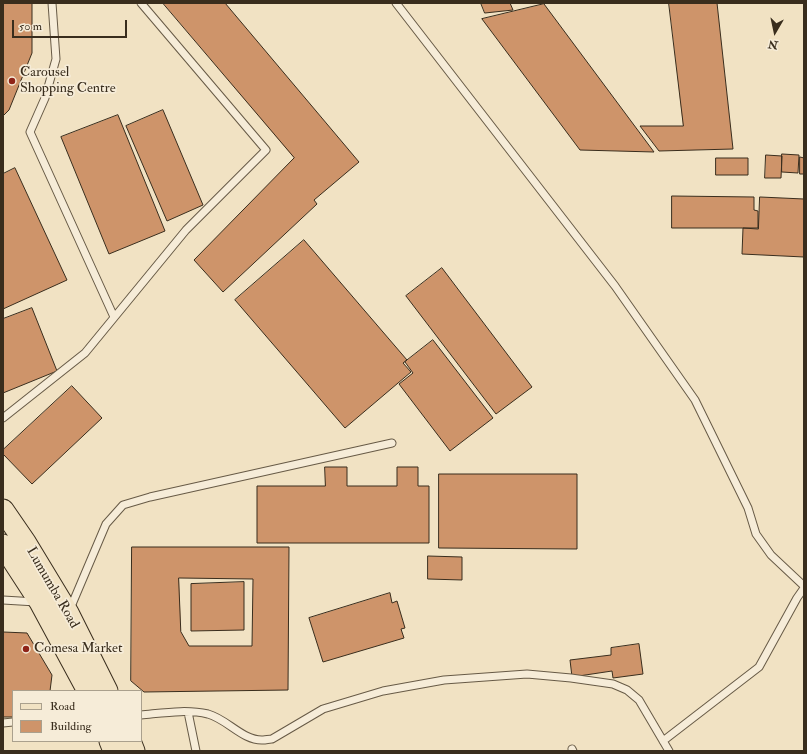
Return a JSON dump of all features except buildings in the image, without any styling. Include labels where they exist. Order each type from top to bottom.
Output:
[{"type":"main road","name":"Lumumba Road","points":[[3,510],[25,542],[68,613],[106,690]]},
{"type":"main road","name":"Lumumba Road","points":[[3,545],[40,602],[87,690]]},
{"type":"lane","points":[[52,3],[56,59],[46,98],[30,132],[114,317]]},
{"type":"lane","points":[[3,418],[85,353],[186,230],[266,150],[141,3]]},
{"type":"lane","points":[[396,3],[614,286],[695,400],[748,508],[756,534],[771,555],[804,587],[759,667],[663,741]]},
{"type":"lane","points":[[68,613],[106,524],[123,506],[150,497],[392,443]]},
{"type":"lane","points":[[3,600],[40,602]]},
{"type":"lane","points":[[142,715],[188,712],[208,714],[220,718],[248,736],[263,741],[272,739],[322,709],[382,690],[444,680],[527,674],[613,684],[627,690],[639,700],[669,751]]},
{"type":"lane","points":[[188,712],[196,751]]},
{"type":"place","name":"Carousel Shopping Centre","points":[[12,81]]},
{"type":"place","name":"Comesa Market","points":[[26,649]]}]
